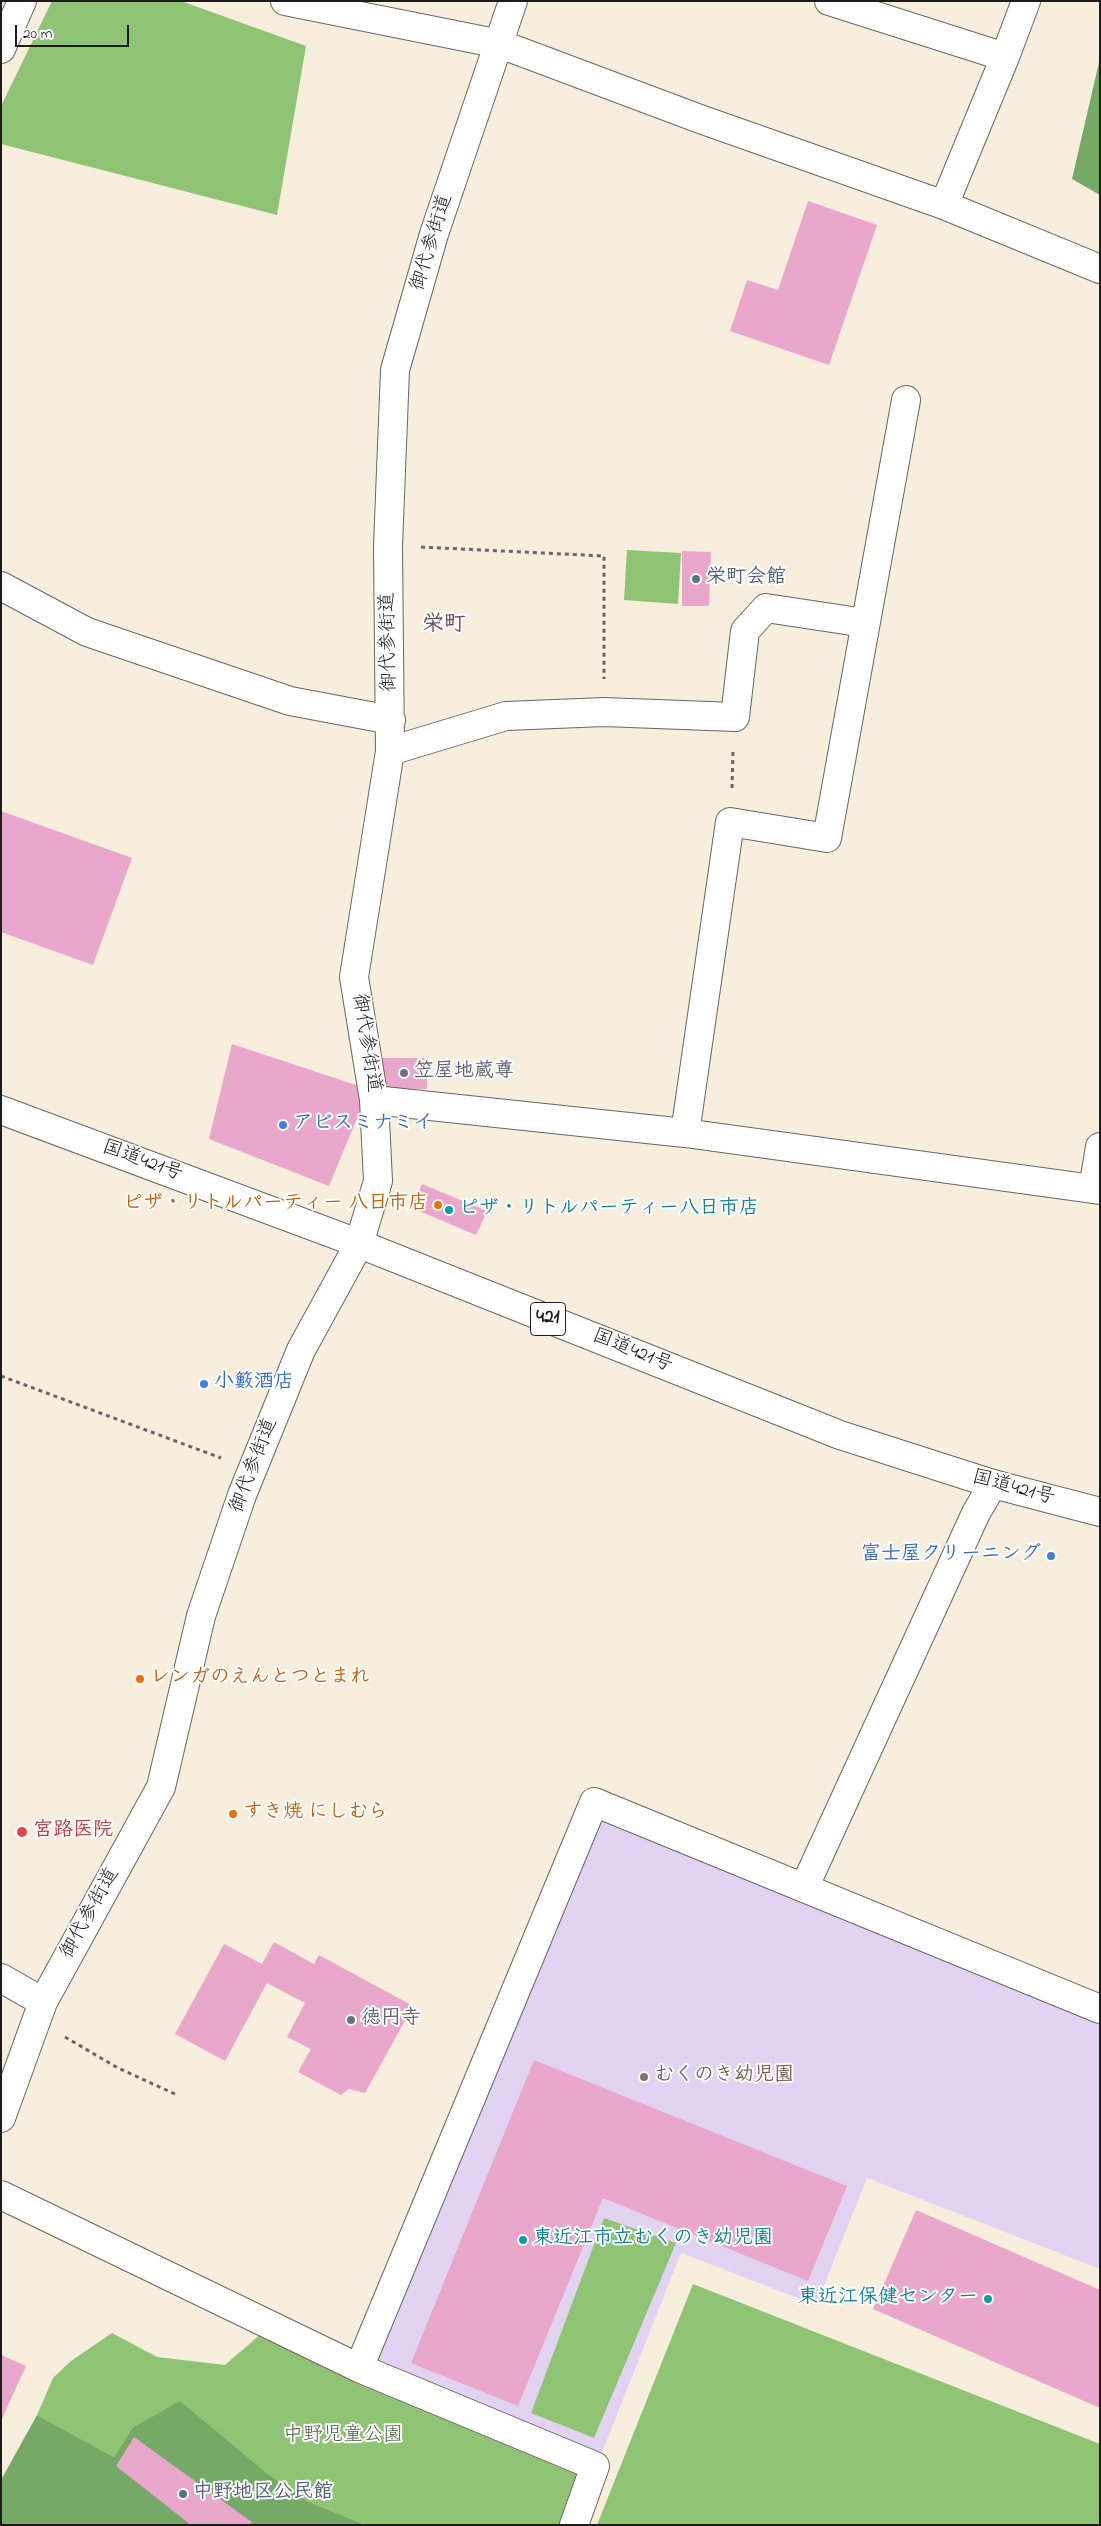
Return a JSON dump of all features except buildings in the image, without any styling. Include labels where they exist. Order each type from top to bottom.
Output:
[{"type":"main road","points":[[1,49],[22,1]]},
{"type":"main road","points":[[285,1],[500,44],[700,119],[944,205],[1100,269]]},
{"type":"main road","name":"御代参街道","points":[[1,2118],[39,2011],[161,1786],[201,1616],[252,1469],[301,1350],[359,1244],[378,1181],[374,1100],[354,977],[390,751],[388,546],[396,370],[434,234],[513,1]]},
{"type":"main road","points":[[830,1],[1005,57]]},
{"type":"main road","points":[[944,205],[1026,1]]},
{"type":"main road","points":[[685,1133],[730,822],[827,838],[906,400]]},
{"type":"main road","points":[[1,586],[87,632],[290,701],[391,720]]},
{"type":"main road","points":[[390,751],[506,716],[604,712],[735,716],[745,631],[766,608],[865,623]]},
{"type":"main road","points":[[374,1100],[685,1133],[1097,1190],[1100,1147]]},
{"type":"main road","name":"国道421号","points":[[1,1110],[359,1244],[840,1435],[993,1484],[1100,1512]]},
{"type":"main road","points":[[804,1888],[976,1514],[993,1484]]},
{"type":"main road","points":[[359,2368],[594,1802],[1100,2009]]},
{"type":"main road","points":[[1,1978],[39,2011]]},
{"type":"main road","points":[[1,2195],[359,2368],[595,2466],[574,2525]]},
{"type":"path","points":[[388,546],[604,556],[604,712]]},
{"type":"path","points":[[730,822],[735,716]]},
{"type":"path","points":[[1,1376],[252,1469]]},
{"type":"path","points":[[39,2011],[118,2068],[175,2094]]},
{"type":"shaded area","points":[[593,1812],[1100,2021],[1100,2269],[867,2178],[816,2305],[681,2253],[601,2455],[374,2366]]},
{"type":"green space","points":[[52,1],[181,1],[306,46],[277,215],[1,144],[1,106]]},
{"type":"green space","points":[[1100,58],[1100,195],[1072,179]]},
{"type":"green space","points":[[627,550],[681,553],[678,604],[624,600]]},
{"type":"green space","points":[[604,2218],[676,2243],[594,2438],[531,2413]]},
{"type":"green space","points":[[693,2284],[1100,2444],[1100,2525],[597,2525]]},
{"type":"green space","name":"中野児童公園","points":[[270,2326],[595,2466],[574,2525],[366,2525],[307,2501],[264,2471],[132,2428],[114,2457],[37,2415],[53,2378],[71,2361],[112,2333],[157,2357],[225,2365]]},
{"type":"green space","points":[[180,2401],[264,2471],[307,2501],[366,2525],[1,2525],[1,2480],[37,2415],[114,2457],[132,2428]]},
{"type":"place","name":"栄町会館","points":[[696,579]]},
{"type":"place","name":"笠屋地蔵尊","points":[[404,1073]]},
{"type":"place","name":"アビスミナミイ","points":[[283,1125]]},
{"type":"place","name":"ピザ・リトルパーティー 八日市店","points":[[438,1205]]},
{"type":"place","name":"ピザ・リトルパーティー八日市店","points":[[449,1210]]},
{"type":"place","name":"小籔酒店","points":[[204,1384]]},
{"type":"place","name":"富士屋クリーニング","points":[[1051,1556]]},
{"type":"place","name":"レンガのえんとつとまれ","points":[[140,1679]]},
{"type":"place","name":"すき焼 にしむら","points":[[233,1814]]},
{"type":"place","name":"宮路医院","points":[[22,1832]]},
{"type":"place","name":"徳円寺","points":[[351,2020]]},
{"type":"place","name":"むくのき幼児園","points":[[644,2077]]},
{"type":"place","name":"東近江市立むくのき幼児園","points":[[523,2240]]},
{"type":"place","name":"東近江保健センター","points":[[988,2299]]},
{"type":"place","name":"中野地区公民館","points":[[183,2494]]},
{"type":"district","name":"栄町","points":[[444,626]]}]
